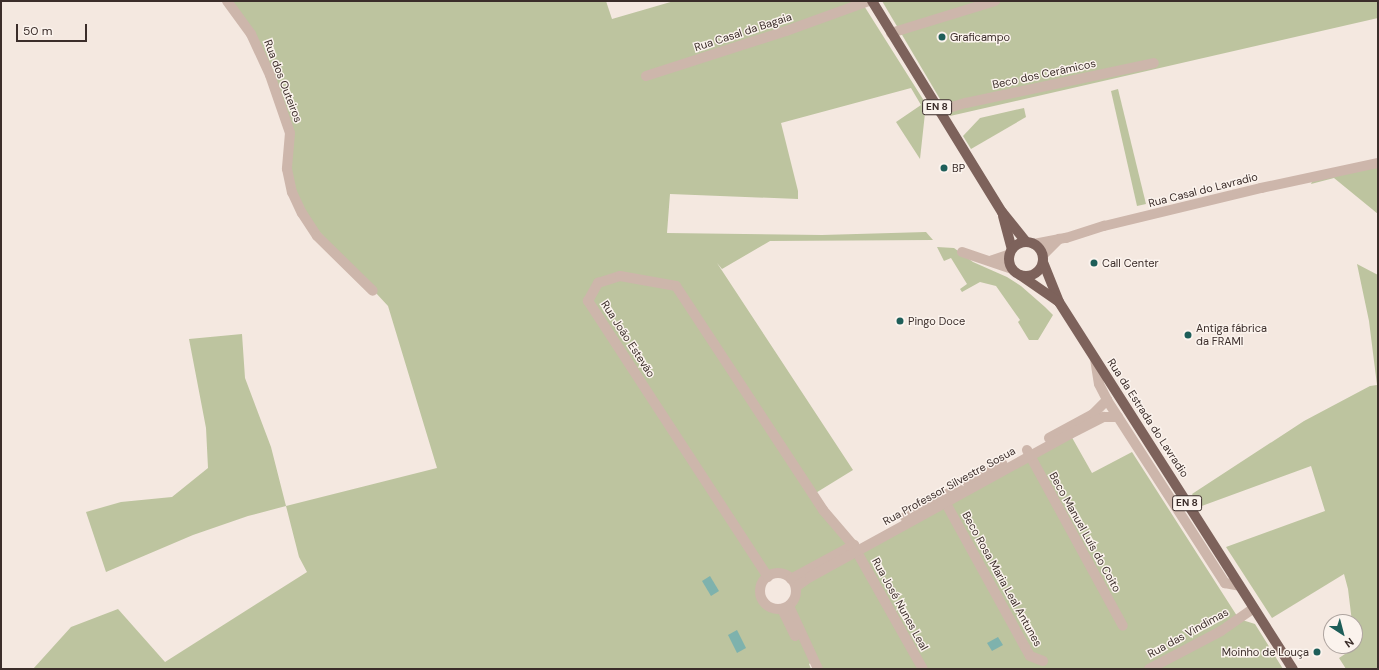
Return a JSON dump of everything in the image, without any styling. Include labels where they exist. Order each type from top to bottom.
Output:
[{"type":"main road","name":"EN 8","points":[[870,1],[1002,212],[1030,243],[1042,251],[1043,259]]},
{"type":"main road","name":"EN 8","points":[[1002,212],[1011,251],[1009,259],[1012,269],[1020,276]]},
{"type":"main road","points":[[1011,251],[1016,245],[1030,243]]},
{"type":"main road","points":[[1020,276],[1035,274],[1039,271],[1043,259]]},
{"type":"main road","name":"Rua da Estrada do Lavradio","points":[[1043,259],[1059,302],[1293,669]]},
{"type":"main road","name":"Rua da Estrada do Lavradio","points":[[1020,276],[1059,302]]},
{"type":"street","name":"Rua dos Outeiros","points":[[227,1],[251,34],[270,75],[290,133],[287,169],[292,192],[302,213],[317,236],[373,291]]},
{"type":"street","name":"Rua Casal da Bagaia","points":[[646,76],[786,31],[870,1]]},
{"type":"street","points":[[891,33],[995,1]]},
{"type":"street","name":"Beco dos Cerâmicos","points":[[939,111],[966,103],[1154,63]]},
{"type":"street","name":"Rua Casal do Lavradio","points":[[1030,243],[1059,239],[1104,226],[1261,188],[1378,163]]},
{"type":"street","points":[[1043,259],[1059,239]]},
{"type":"street","points":[[990,261],[1011,251]]},
{"type":"street","points":[[962,252],[1012,269]]},
{"type":"street","name":"Rua João Estevão","points":[[768,577],[588,301],[598,283],[620,276],[676,286],[823,510],[855,548]]},
{"type":"street","points":[[1095,358],[1099,384],[1107,400],[1226,584],[1240,586]]},
{"type":"street","name":"Rua Professor Silvestre Sosua","points":[[793,583],[810,577],[855,548],[1028,453],[1093,414],[1107,400]]},
{"type":"street","name":"Rua Professor Silvestre Sosua","points":[[1028,453],[1104,416],[1118,417]]},
{"type":"street","name":"Beco Manuel Luís do Coito","points":[[1028,453],[1122,626]]},
{"type":"street","name":"Beco Rosa Maria Leal Antunes","points":[[944,499],[1030,656],[1042,661]]},
{"type":"street","name":"Rua José Nunes Leal","points":[[855,548],[923,669]]},
{"type":"street","points":[[779,574],[793,583],[794,599],[785,607],[770,607],[762,598],[761,586],[768,577],[779,574]]},
{"type":"street","points":[[785,607],[811,669]]},
{"type":"street","points":[[785,607],[818,669]]},
{"type":"street","name":"Rua das Vindimas","points":[[1149,669],[1221,630],[1254,608]]},
{"type":"green space","points":[[229,1],[606,1],[612,19],[674,1],[861,1],[926,104],[920,159],[896,122],[921,105],[911,88],[781,123],[798,191],[798,199],[670,194],[667,233],[822,235],[926,232],[933,240],[770,241],[722,269],[717,263],[853,470],[814,494],[853,545],[788,577],[779,574],[768,577],[763,583],[761,589],[763,600],[768,606],[775,609],[789,606],[794,599],[796,590],[1070,434],[1092,473],[1132,452],[1239,619],[1255,624],[1283,669],[818,669],[814,661],[809,664],[811,669],[33,669],[71,627],[118,609],[165,662],[307,572],[299,557],[286,506],[437,468],[388,306],[302,213],[287,169],[290,133],[251,34]]},
{"type":"green space","points":[[882,1],[1378,1],[1378,18],[950,116]]},
{"type":"green space","points":[[1118,89],[1146,204],[1137,206],[1111,91]]},
{"type":"green space","points":[[1024,108],[1026,117],[971,149],[963,136],[980,118]]},
{"type":"green space","points":[[1378,163],[1378,214],[1334,178],[1311,184],[1314,177]]},
{"type":"green space","points":[[937,247],[954,248],[973,262],[1007,277],[1021,286],[1045,307],[1053,315],[1038,340],[1029,340],[1018,322],[1020,320],[996,286],[980,282],[962,292],[960,289],[967,284],[951,258],[944,261]]},
{"type":"green space","points":[[1357,264],[1378,275],[1378,669],[1346,669],[1339,658],[1345,654],[1363,654],[1363,614],[1351,614],[1348,589],[1344,574],[1272,618],[1226,547],[1325,511],[1311,466],[1199,507],[1192,494],[1304,421],[1370,386],[1377,385],[1369,321]]},
{"type":"green space","points":[[242,334],[245,378],[271,447],[286,506],[248,516],[193,535],[106,572],[86,512],[121,502],[172,497],[208,468],[206,428],[189,339]]},
{"type":"water","points":[[710,576],[719,591],[711,596],[702,581]]},
{"type":"water","points":[[737,630],[746,648],[737,653],[728,635]]},
{"type":"water","points":[[998,637],[1003,645],[992,651],[987,643]]},
{"type":"place","name":"Graficampo","points":[[942,37]]},
{"type":"place","name":"BP","points":[[944,168]]},
{"type":"place","name":"Call Center","points":[[1094,263]]},
{"type":"place","name":"Pingo Doce","points":[[900,321]]},
{"type":"place","name":"Antiga fábrica da FRAMI","points":[[1188,335]]},
{"type":"place","name":"Moinho de Louça","points":[[1317,652]]}]
